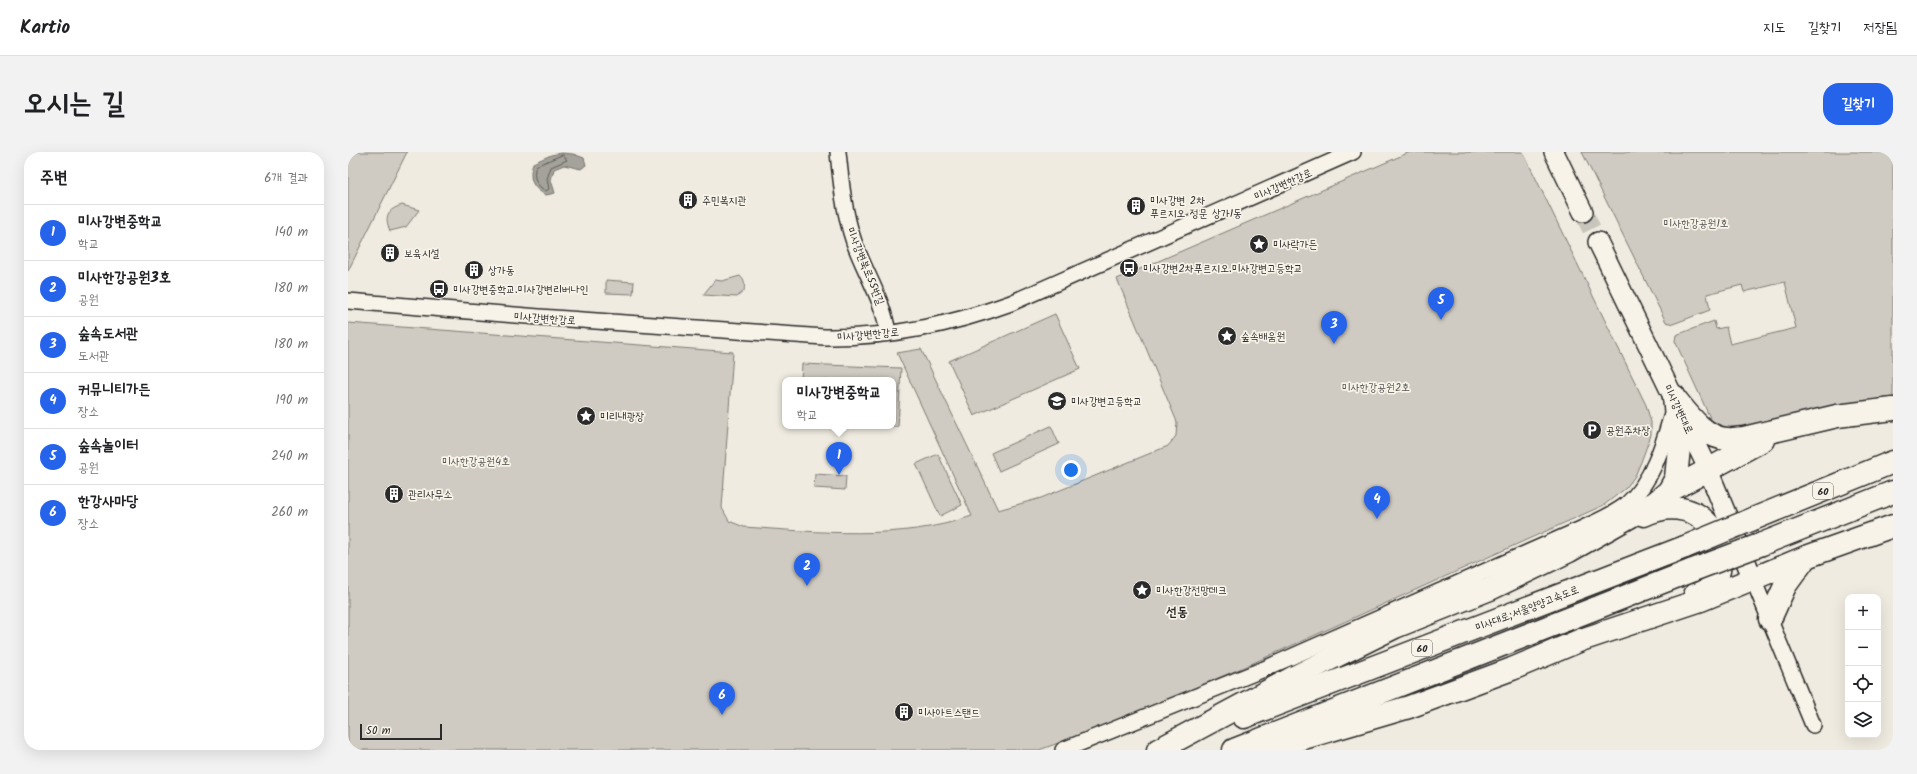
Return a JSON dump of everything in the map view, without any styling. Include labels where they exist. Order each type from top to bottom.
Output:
[{"type":"highway","points":[[1674,401],[1694,422],[1722,439],[1744,438],[1837,416],[1893,409]]},
{"type":"highway","points":[[1669,491],[1676,478],[1679,448],[1674,401]]},
{"type":"highway","points":[[1570,551],[1656,502],[1669,491],[1759,442],[1792,427]]},
{"type":"highway","name":"미사대로;서울양양고속도로","points":[[1158,750],[1685,547],[1893,462]]},
{"type":"highway","name":"60","points":[[1234,750],[1893,492]]},
{"type":"highway","points":[[1158,750],[1296,676],[1395,627],[1490,590],[1655,510],[1668,508],[1683,509],[1702,518],[1714,531],[1719,547],[1720,568],[1716,580],[1707,590],[1638,622]]},
{"type":"highway","points":[[1263,750],[1410,707],[1512,669],[1581,640],[1701,600],[1806,557],[1893,526]]},
{"type":"highway","points":[[1770,619],[1786,586],[1806,557]]},
{"type":"main road","points":[[1554,152],[1583,212]]},
{"type":"main road","name":"미사강변대로","points":[[1598,242],[1708,470],[1753,579]]},
{"type":"street","name":"미사강변북로55번길","points":[[838,152],[854,243],[882,306],[888,333]]},
{"type":"street","name":"미사강변한강로","points":[[348,301],[786,335],[843,337],[888,333],[955,322],[1011,303],[1353,152]]},
{"type":"street","points":[[1063,750],[1276,664],[1616,512],[1627,504],[1645,484],[1667,432],[1674,401]]},
{"type":"street","points":[[1837,416],[1868,406],[1893,402]]},
{"type":"street","points":[[1864,536],[1893,531]]},
{"type":"street","points":[[1753,579],[1813,725]]},
{"type":"green space","points":[[348,152],[407,152],[348,271]]},
{"type":"green space","points":[[1410,152],[1523,152],[1646,405],[1651,422],[1651,435],[1635,476],[1626,488],[1604,505],[1242,668],[1089,732],[1039,750],[348,750],[348,323],[733,352],[722,508],[729,521],[744,527],[801,531],[859,533],[916,529],[945,524],[972,516],[897,353],[921,349],[998,510],[1041,498],[1168,446],[1176,436],[1177,422],[1117,279]]},
{"type":"green space","name":"미사한강공원1호","points":[[1582,152],[1893,152],[1893,398],[1734,430],[1723,427],[1711,420],[1675,341],[1676,335],[1714,321],[1716,329],[1726,327],[1730,344],[1796,328],[1785,282],[1744,292],[1742,285],[1707,294],[1710,310],[1673,324],[1666,322]]},
{"type":"green space","points":[[402,205],[419,210],[406,227],[390,231],[387,221],[388,214],[393,209]]},
{"type":"green space","points":[[740,276],[743,279],[744,291],[737,297],[703,295],[715,280],[722,281]]},
{"type":"green space","points":[[606,280],[634,282],[633,294],[606,293]]},
{"type":"green space","points":[[1055,314],[1080,369],[974,416],[949,361]]},
{"type":"green space","points":[[802,364],[901,368],[898,427],[896,427],[896,377],[801,377]]},
{"type":"green space","points":[[1051,426],[1059,444],[999,471],[991,453]]},
{"type":"green space","points":[[938,454],[962,505],[940,516],[916,464]]},
{"type":"green space","points":[[815,474],[846,476],[845,490],[814,488]]},
{"type":"water","points":[[562,153],[573,154],[584,158],[586,165],[581,169],[564,165],[554,169],[551,180],[555,193],[546,195],[537,189],[532,182],[531,173],[533,163],[551,155]]},
{"type":"tunnel","points":[[1583,212],[1598,242]]},
{"type":"place","name":"주민복지관","points":[[688,200]]},
{"type":"place","name":"미사강변 2차 푸르지오 정문 상가1동","points":[[1136,206]]},
{"type":"place","name":"미사락가든","points":[[1259,244]]},
{"type":"place","name":"보육시설","points":[[390,253]]},
{"type":"place","name":"미사강변2차푸르지오.미사강변고등학교","points":[[1129,268]]},
{"type":"place","name":"상가동","points":[[474,270]]},
{"type":"place","name":"미사강변중학교.미사강변리버나인","points":[[439,289]]},
{"type":"place","name":"숲속놀이터","points":[[1441,320]]},
{"type":"place","name":"숲속배움원","points":[[1227,336]]},
{"type":"place","name":"숲속도서관","points":[[1334,344]]},
{"type":"place","name":"미사강변고등학교","points":[[1057,401]]},
{"type":"place","name":"미리내광장","points":[[586,416]]},
{"type":"place","name":"공원주차장","points":[[1592,430]]},
{"type":"place","name":"미사강변중학교","points":[[839,475]]},
{"type":"place","name":"관리사무소","points":[[394,494]]},
{"type":"place","name":"커뮤니티가든","points":[[1377,519]]},
{"type":"place","name":"미사한강공원3호","points":[[807,586]]},
{"type":"place","name":"미사한강전망데크","points":[[1142,590]]},
{"type":"place","name":"미사아트스탠드","points":[[904,712]]},
{"type":"place","name":"한강사마당","points":[[722,715]]},
{"type":"district","name":"선동","points":[[1177,611]]},
{"type":"park label","name":"미사한강공원2호","points":[[1376,387]]},
{"type":"park label","name":"미사한강공원4호","points":[[476,461]]}]
